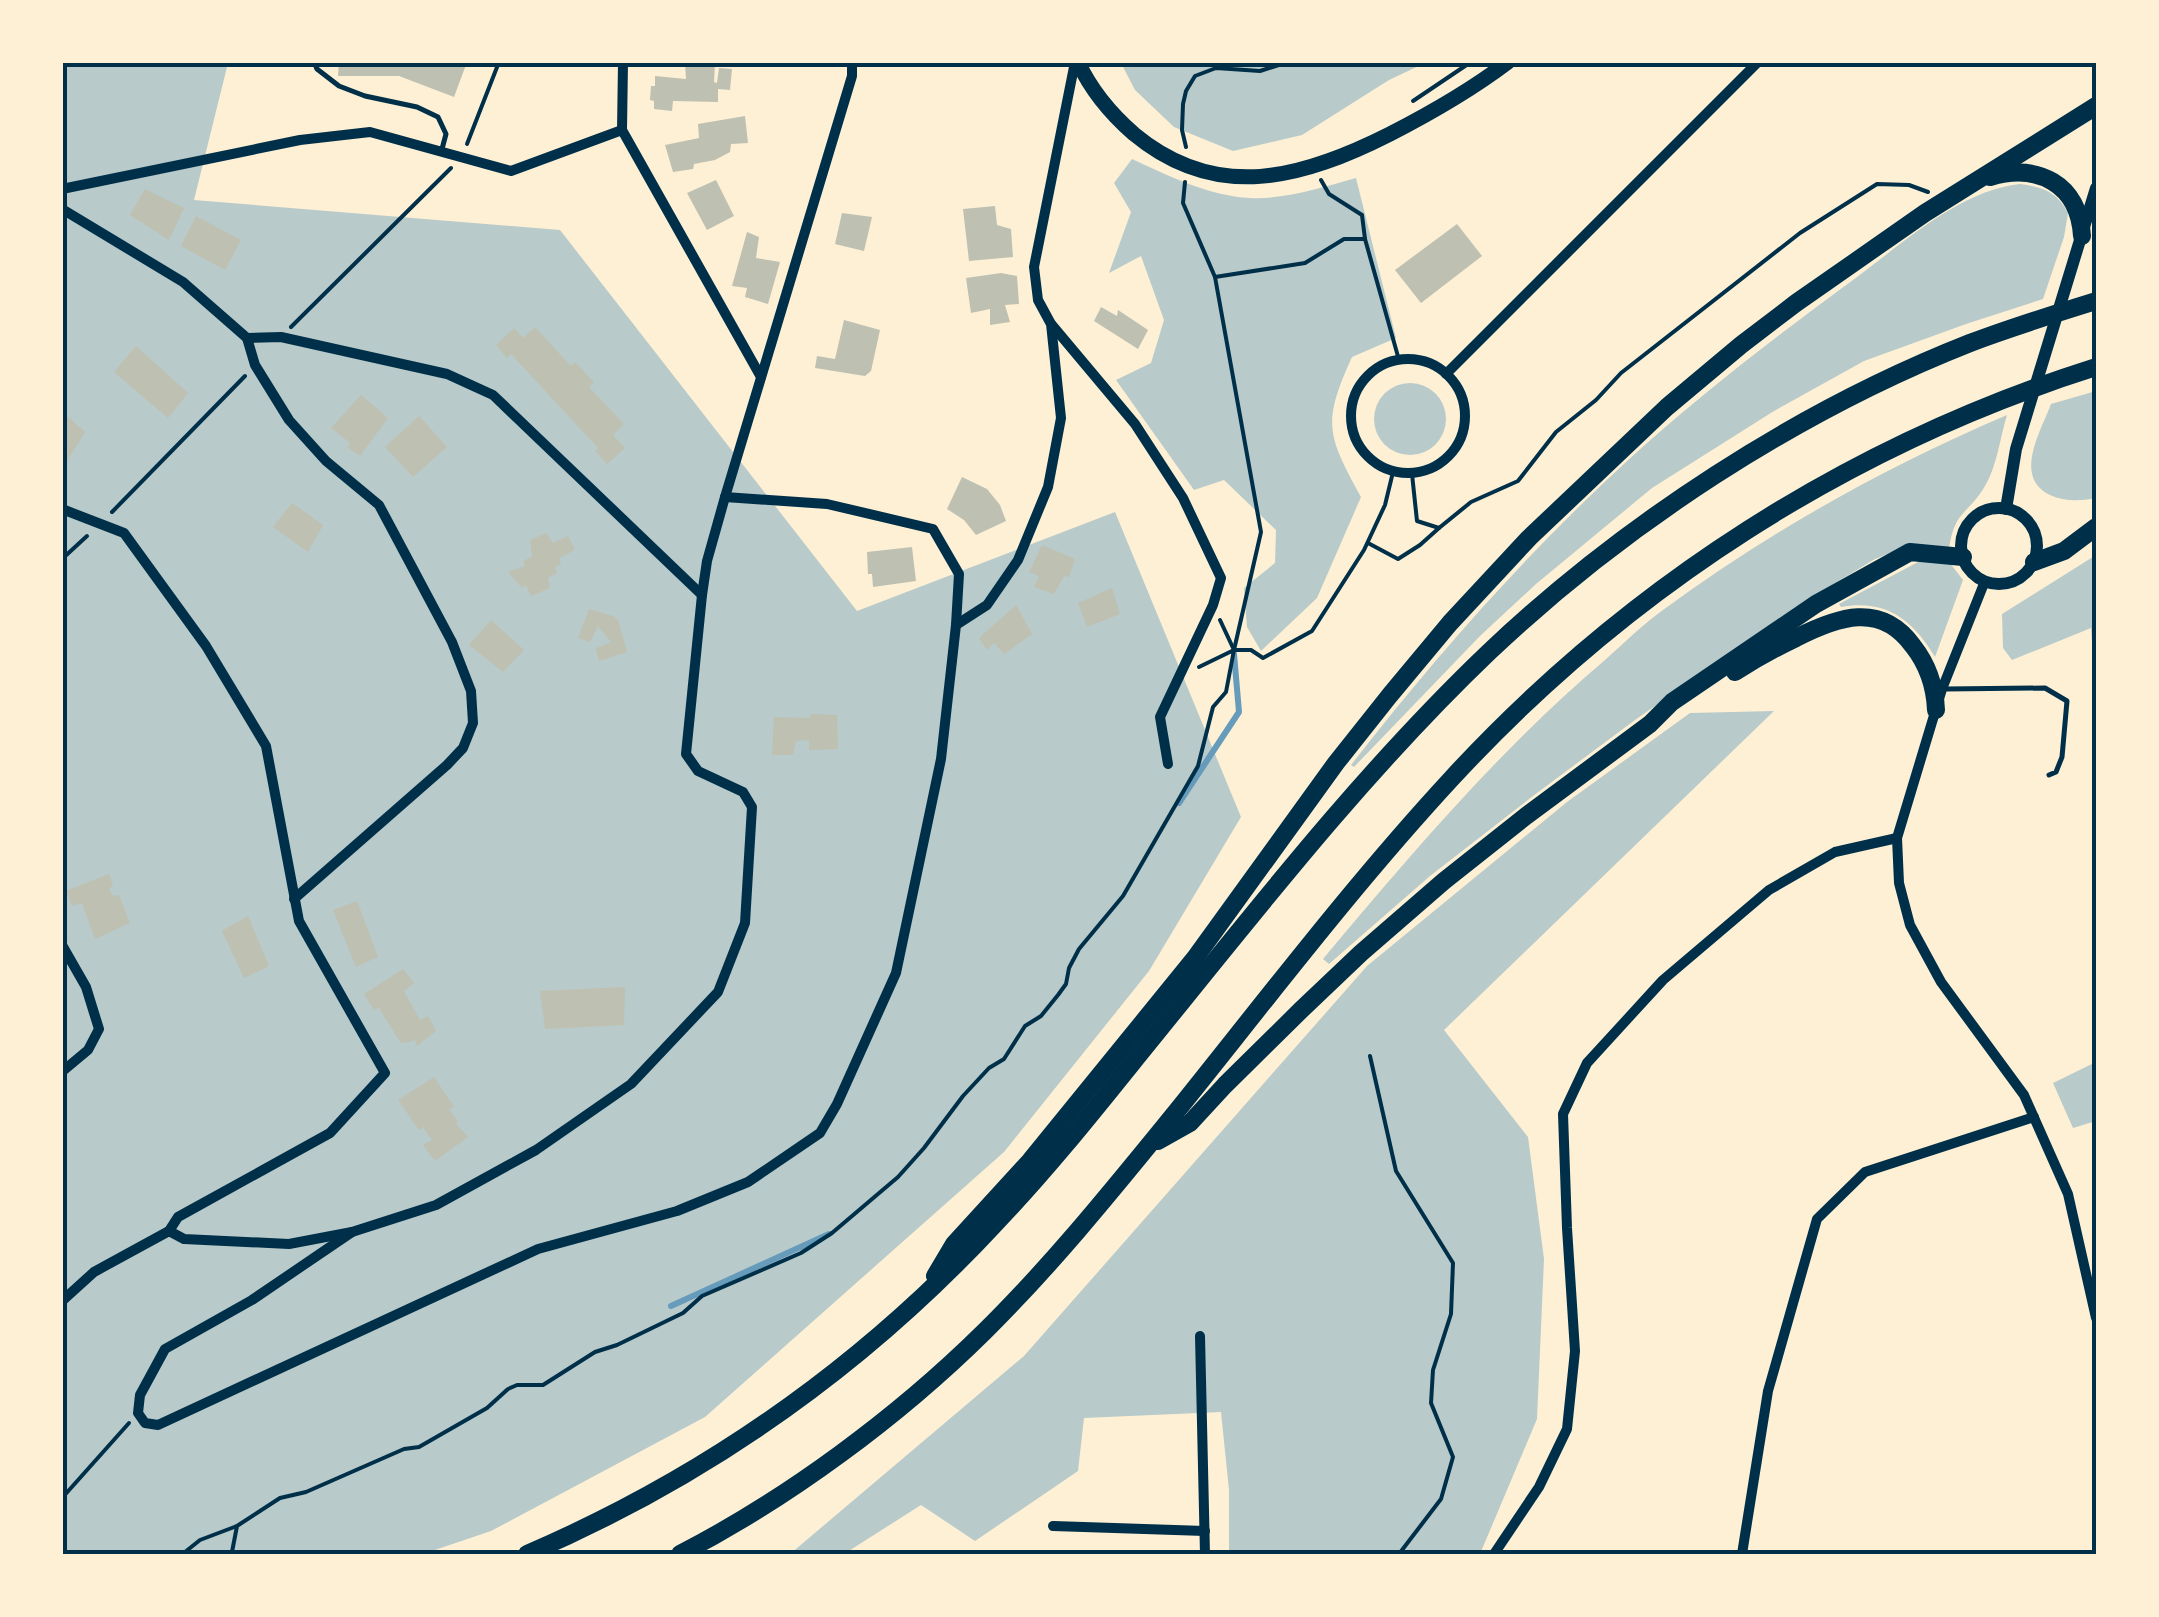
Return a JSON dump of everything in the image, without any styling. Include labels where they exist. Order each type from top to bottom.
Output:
[{"type":"highway","points":[[922,1296],[954,1244],[1030,1161],[1195,958],[1381,706],[1518,551],[1620,450],[1742,345],[1850,264],[2096,106]]},
{"type":"highway","points":[[1971,184],[1995,175],[2024,172],[2052,181],[2072,199],[2082,222],[2080,243]]},
{"type":"highway","points":[[527,1554],[644,1500],[734,1445],[833,1375],[922,1296],[1036,1179],[1376,769],[1486,654],[1563,586],[1648,521],[1823,411],[1968,344],[2096,300]]},
{"type":"highway","points":[[680,1554],[741,1520],[823,1465],[912,1398],[984,1332],[1067,1244],[1423,810],[1490,738],[1598,639],[1712,552],[1867,460],[1968,412],[2096,367]]},
{"type":"highway","points":[[2034,562],[2064,552],[2096,527]]},
{"type":"highway","points":[[1650,724],[1672,702],[1816,604],[1910,552],[1962,557]]},
{"type":"highway","points":[[1149,1146],[1190,1123],[1224,1084],[1324,987],[1444,881],[1650,724],[1740,668],[1815,628],[1849,617],[1869,617],[1886,622],[1916,649],[1930,677],[1936,710]]},
{"type":"main road","points":[[1076,62],[1108,109],[1153,149],[1187,166],[1224,174],[1270,176],[1314,167],[1361,149],[1458,96],[1508,62]]},
{"type":"street","points":[[623,62],[622,130],[761,377]]},
{"type":"street","points":[[169,1232],[184,1239],[290,1244],[352,1232],[436,1205],[536,1150],[631,1084],[718,992],[745,923],[752,808],[744,792],[698,771],[686,754],[702,595],[707,561],[852,76],[852,62]]},
{"type":"street","points":[[1076,62],[1034,267],[1038,300],[1051,324],[1135,424],[1183,498],[1221,578],[1213,605],[1160,717],[1168,764]]},
{"type":"street","points":[[1446,374],[1758,62]]},
{"type":"street","points":[[62,189],[300,140],[370,132],[511,171],[622,130]]},
{"type":"street","points":[[2006,508],[2016,449],[2096,188]]},
{"type":"street","points":[[62,208],[183,282],[247,338],[256,365],[289,420],[326,461],[379,505],[452,642],[471,691],[473,724],[463,748],[294,899]]},
{"type":"street","points":[[956,625],[987,605],[1018,560],[1048,487],[1062,418],[1051,324]]},
{"type":"street","points":[[247,338],[281,337],[447,374],[492,395],[702,595]]},
{"type":"street","points":[[1398,360],[1430,364],[1446,374],[1458,389],[1464,407],[1464,426],[1458,444],[1446,459],[1412,474],[1393,472],[1376,464],[1362,451],[1353,434],[1350,416],[1362,381],[1376,368],[1398,360]]},
{"type":"street","points":[[352,1232],[252,1300],[165,1349],[140,1395],[138,1413],[146,1424],[158,1425],[538,1249],[677,1212],[748,1182],[820,1133],[837,1104],[896,973],[942,758],[960,574],[933,530],[827,504],[725,498]]},
{"type":"street","points":[[1993,508],[2006,508],[2017,512],[2033,528],[2034,562],[2018,579],[1996,584],[1984,581],[1967,567],[1961,544],[1970,520],[1993,508]]},
{"type":"street","points":[[62,510],[124,534],[206,646],[266,746],[299,921],[385,1073],[330,1133],[178,1217],[169,1232],[94,1272],[62,1300]]},
{"type":"street","points":[[1984,581],[1942,689],[1897,838],[1899,884],[1910,925],[1941,982],[2024,1095],[2034,1117],[2068,1194],[2096,1318]]},
{"type":"street","points":[[1494,1554],[1539,1487],[1566,1429],[1576,1351],[1563,1114],[1587,1063],[1663,980],[1769,890],[1834,852],[1897,838]]},
{"type":"street","points":[[62,945],[86,987],[99,1029],[88,1050],[63,1069]]},
{"type":"street","points":[[1742,1554],[1768,1391],[1817,1219],[1866,1172],[2034,1117]]},
{"type":"street","points":[[1200,1336],[1205,1554]]},
{"type":"street","points":[[1053,1526],[1204,1531]]},
{"type":"lane","points":[[314,62],[317,70],[340,86],[365,96],[417,107],[438,117],[446,134],[441,152]]},
{"type":"lane","points":[[1942,689],[2045,688],[2067,702],[2062,757],[2056,772],[2048,775]]},
{"type":"path","points":[[281,337],[462,157],[499,62]]},
{"type":"path","points":[[1186,157],[1183,104],[1195,76],[1216,68],[1260,71],[1288,62]]},
{"type":"path","points":[[1402,108],[1471,62]]},
{"type":"path","points":[[1314,167],[1329,194],[1362,214],[1398,360]]},
{"type":"path","points":[[172,1554],[185,1552],[200,1540],[237,1526],[280,1498],[306,1492],[404,1449],[418,1447],[487,1408],[508,1389],[516,1385],[543,1385],[595,1352],[683,1313],[702,1296],[801,1253],[898,1176],[963,1096],[989,1068],[1004,1059],[1025,1026],[1041,1016],[1058,995],[1079,949],[1123,896],[1198,766],[1214,708],[1226,692],[1262,532],[1215,277],[1183,204],[1186,173]]},
{"type":"path","points":[[1368,543],[1398,558],[1420,545],[1470,502],[1518,481],[1556,432],[1596,400],[1621,373],[1786,244],[1878,184],[1909,184],[1946,200]]},
{"type":"path","points":[[1215,277],[1305,263],[1344,238],[1366,238]]},
{"type":"path","points":[[62,560],[256,365]]},
{"type":"path","points":[[1178,677],[1234,650],[1251,650],[1262,658],[1312,631],[1368,543],[1393,472]]},
{"type":"path","points":[[1412,474],[1417,521],[1439,528]]},
{"type":"path","points":[[1213,605],[1234,650]]},
{"type":"path","points":[[1370,1056],[1396,1171],[1453,1263],[1452,1314],[1433,1370],[1431,1403],[1453,1457],[1441,1499],[1399,1554]]},
{"type":"path","points":[[62,1498],[138,1413]]},
{"type":"path","points":[[232,1552],[237,1526]]},
{"type":"shaded area","points":[[62,63],[228,63],[194,200],[560,230],[857,611],[1115,512],[1241,817],[1149,971],[1004,1152],[705,1417],[491,1531],[423,1554],[63,1554]]},
{"type":"shaded area","points":[[1121,63],[1425,63],[1389,80],[1302,135],[1233,151],[1174,127],[1135,90]]},
{"type":"shaded area","points":[[1132,159],[1204,189],[1250,198],[1290,195],[1356,178],[1396,338],[1352,357],[1342,379],[1332,428],[1341,458],[1361,497],[1317,598],[1261,651],[1247,627],[1244,588],[1275,563],[1276,530],[1224,480],[1194,490],[1116,380],[1151,363],[1164,320],[1141,256],[1109,273],[1131,212],[1114,183]]},
{"type":"shaded area","points":[[2020,184],[2048,192],[2068,213],[2043,299],[1864,361],[1774,411],[1652,488],[1536,584],[1480,636],[1354,767],[1351,765],[1415,685],[1517,570],[1654,437],[1768,343],[1934,220],[1976,196]]},
{"type":"shaded area","points":[[1410,383],[1436,393],[1446,419],[1436,445],[1410,455],[1384,445],[1374,419],[1384,393]]},
{"type":"shaded area","points":[[2096,391],[2096,498],[2073,500],[2050,495],[2039,487],[2031,466],[2051,404]]},
{"type":"shaded area","points":[[2007,415],[1989,478],[1954,527],[1949,550],[1910,545],[1875,559],[1807,600],[1533,796],[1430,876],[1329,964],[1323,959],[1493,766],[1566,694],[1655,616],[1829,503]]},
{"type":"shaded area","points":[[2096,555],[2096,701],[2091,628],[2012,660],[2003,648],[2002,614]]},
{"type":"shaded area","points":[[1920,561],[1950,563],[1963,580],[1935,657],[1917,632],[1897,615],[1872,606],[1839,604]]},
{"type":"shaded area","points":[[1774,711],[1444,1030],[1528,1137],[1544,1259],[1537,1419],[1480,1554],[1229,1554],[1229,1490],[1221,1412],[1084,1418],[1078,1471],[975,1541],[921,1505],[844,1554],[790,1554],[1024,1356],[1367,966],[1567,802],[1690,713]]},
{"type":"shaded area","points":[[2096,1062],[2096,1121],[2073,1128],[2053,1083]]},
{"type":"building","points":[[339,62],[467,62],[454,97],[399,76],[338,76]]},
{"type":"building","points":[[685,63],[715,63],[717,83],[719,68],[732,69],[730,90],[718,89],[718,102],[673,101],[672,111],[654,109],[654,101],[650,100],[655,76],[686,79]]},
{"type":"building","points":[[745,116],[748,143],[731,144],[730,152],[715,160],[673,172],[665,145],[699,138],[698,124]]},
{"type":"building","points":[[716,180],[734,216],[707,230],[687,193]]},
{"type":"building","points":[[145,189],[184,208],[169,240],[130,215]]},
{"type":"building","points":[[995,206],[997,225],[1011,229],[1013,257],[969,261],[963,209]]},
{"type":"building","points":[[842,213],[872,217],[864,251],[835,244]]},
{"type":"building","points":[[196,216],[241,240],[225,270],[181,246]]},
{"type":"building","points":[[1457,224],[1482,256],[1421,303],[1395,270]]},
{"type":"building","points":[[747,232],[759,237],[756,258],[780,262],[768,304],[745,297],[747,288],[732,286]]},
{"type":"building","points":[[1001,273],[1017,276],[1019,304],[1005,305],[1010,322],[990,325],[990,309],[971,313],[966,278]]},
{"type":"building","points":[[1101,307],[1117,316],[1118,310],[1148,330],[1138,349],[1094,321]]},
{"type":"building","points":[[844,320],[880,330],[871,371],[865,376],[815,368],[817,356],[835,359]]},
{"type":"building","points":[[535,327],[571,366],[575,362],[594,382],[589,387],[624,424],[613,435],[625,448],[607,464],[595,451],[598,448],[511,354],[507,358],[496,345],[514,328],[523,338]]},
{"type":"building","points":[[136,346],[188,393],[168,418],[114,372]]},
{"type":"building","points":[[361,395],[388,418],[360,456],[331,428]]},
{"type":"building","points":[[62,412],[85,432],[62,469]]},
{"type":"building","points":[[419,416],[447,447],[413,477],[385,447]]},
{"type":"building","points":[[962,477],[987,489],[1000,505],[1006,521],[976,535],[964,520],[947,509]]},
{"type":"building","points":[[292,503],[323,525],[308,552],[273,527]]},
{"type":"building","points":[[546,533],[553,543],[568,536],[575,550],[559,558],[557,573],[548,578],[550,588],[531,596],[526,585],[522,588],[508,572],[525,566],[523,561],[532,557],[530,540]]},
{"type":"building","points":[[1042,545],[1075,559],[1069,577],[1064,576],[1054,594],[1034,587],[1039,576],[1029,572]]},
{"type":"building","points":[[912,547],[916,581],[873,587],[867,552]]},
{"type":"building","points":[[1112,588],[1120,614],[1087,627],[1078,603]]},
{"type":"building","points":[[1016,605],[1032,634],[1004,654],[994,643],[987,650],[979,638]]},
{"type":"building","points":[[589,609],[618,620],[627,652],[599,661],[596,648],[611,642],[598,626],[590,642],[578,638]]},
{"type":"building","points":[[491,620],[524,650],[503,672],[469,645]]},
{"type":"building","points":[[811,714],[837,715],[838,749],[809,750],[809,740],[796,741],[793,755],[772,755],[774,717],[809,718]]},
{"type":"building","points":[[109,874],[113,886],[109,889],[113,896],[119,895],[130,923],[95,939],[82,903],[72,906],[66,891]]},
{"type":"building","points":[[357,901],[378,957],[356,967],[333,910]]},
{"type":"building","points":[[248,916],[269,966],[244,978],[222,931]]},
{"type":"building","points":[[403,969],[414,983],[404,991],[420,1020],[428,1016],[436,1031],[417,1046],[415,1040],[400,1042],[379,1008],[374,1010],[364,994]]},
{"type":"building","points":[[625,987],[624,1025],[545,1029],[540,991]]},
{"type":"building","points":[[434,1077],[454,1107],[449,1110],[458,1121],[456,1124],[468,1137],[435,1161],[423,1145],[432,1140],[423,1127],[419,1130],[398,1100]]},
{"type":"waterway","points":[[1179,803],[1239,712],[1234,654]]},
{"type":"waterway","points":[[671,1306],[829,1234]]}]
